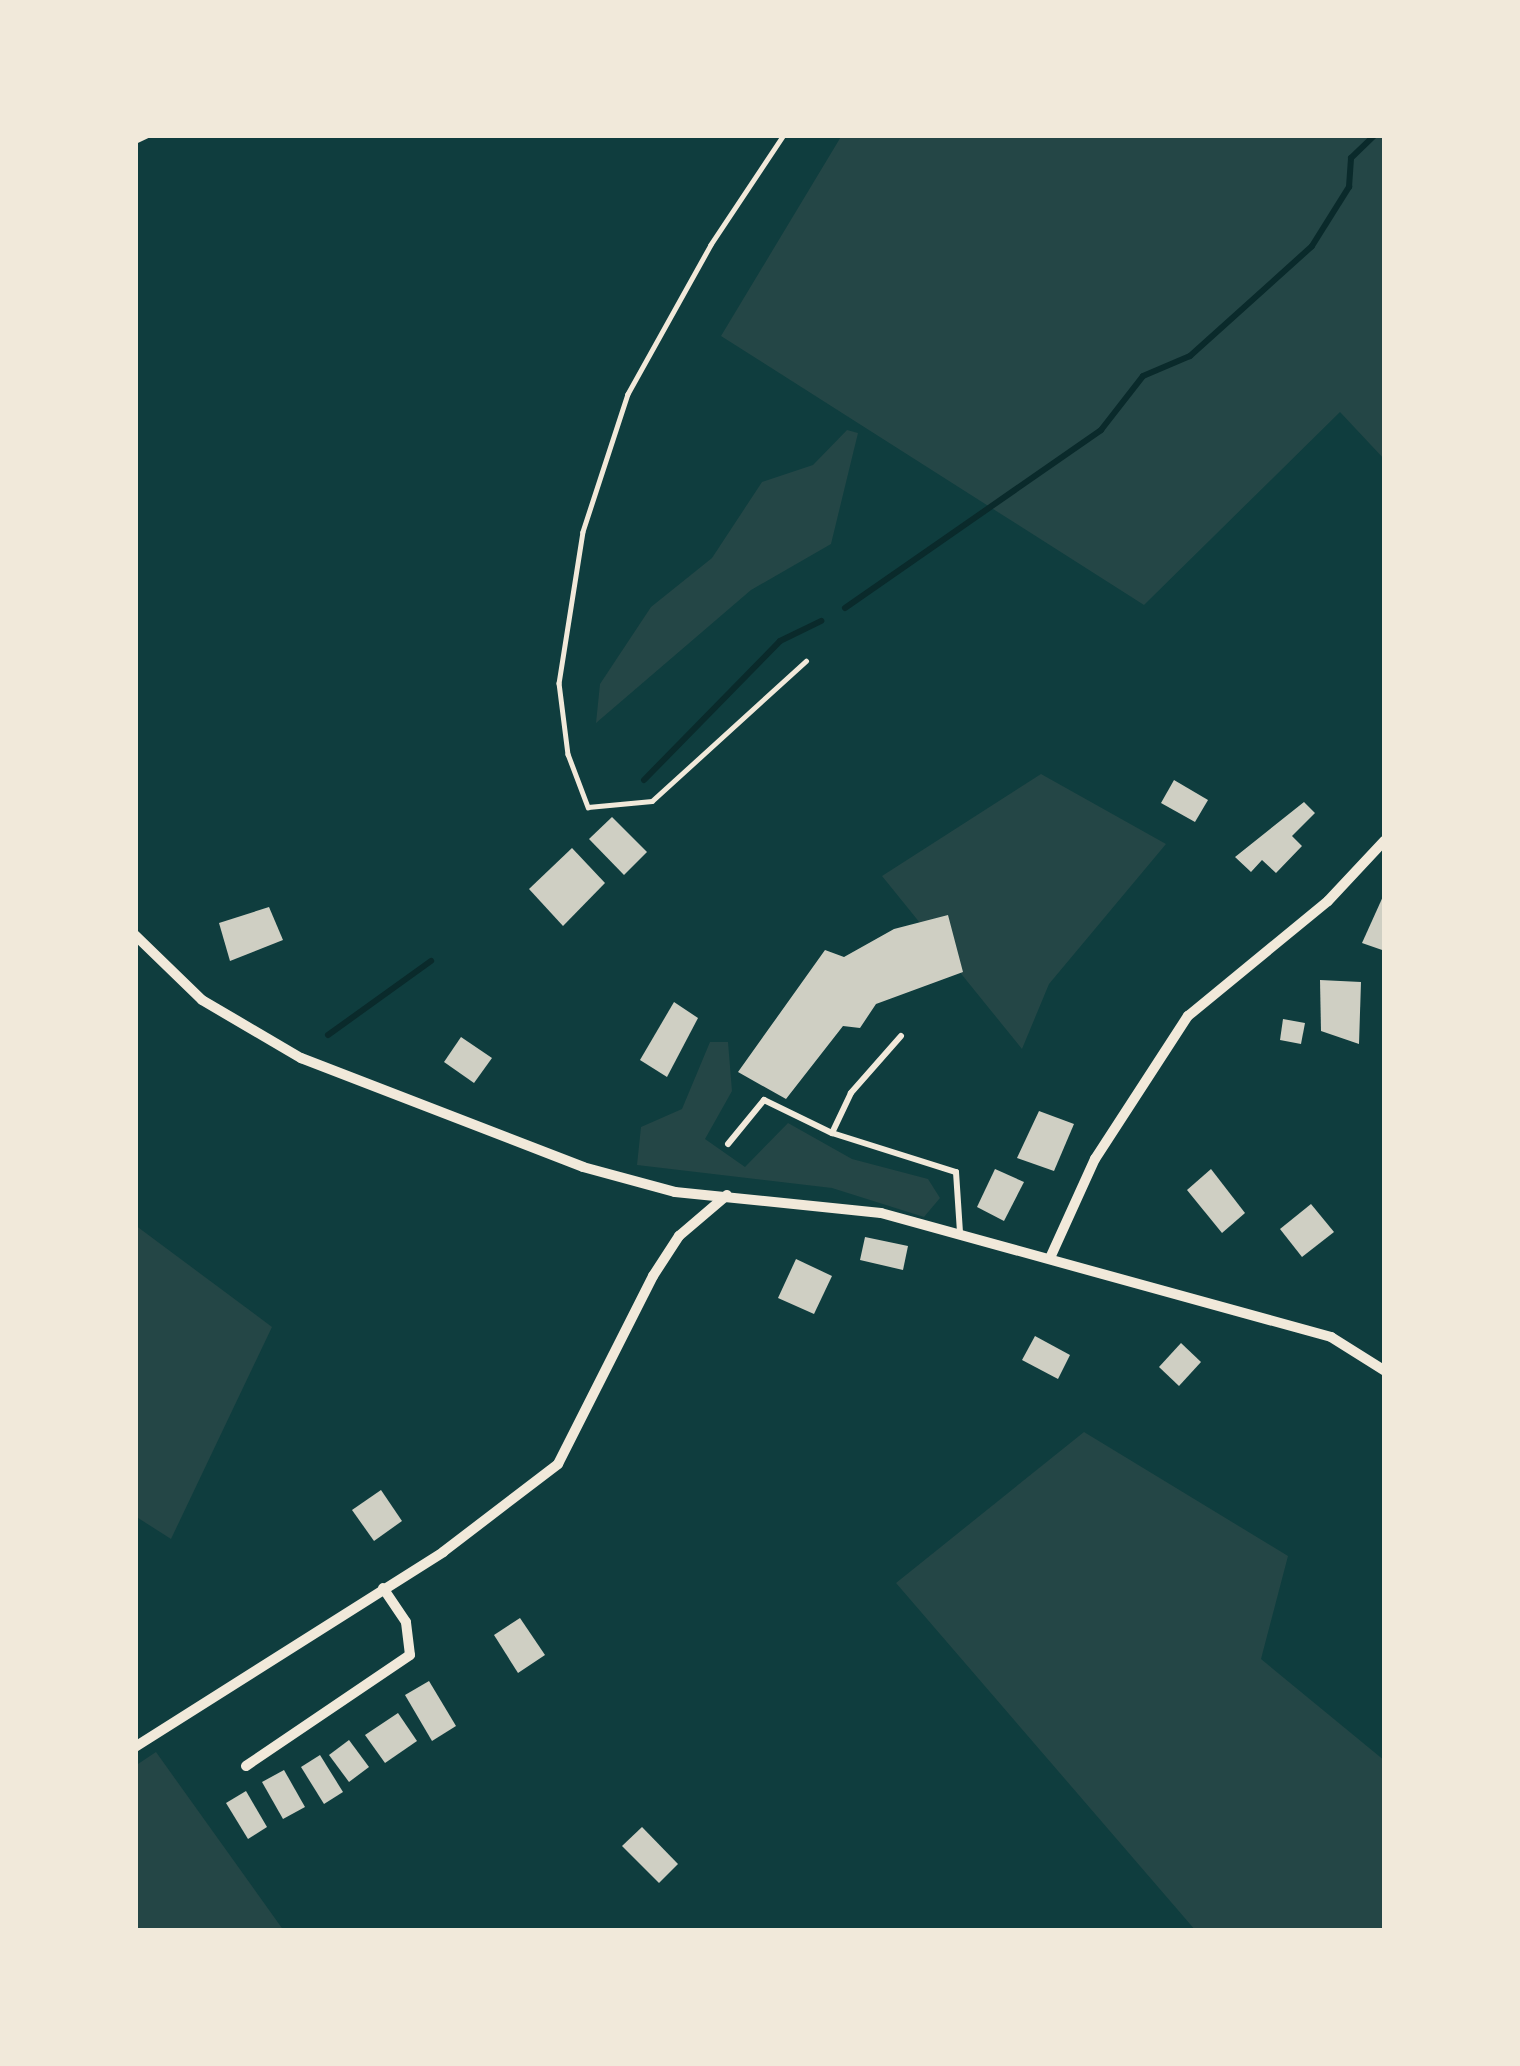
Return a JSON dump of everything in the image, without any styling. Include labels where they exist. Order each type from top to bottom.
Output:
[{"type":"street","points":[[1050,1258],[1095,1159],[1188,1016],[1328,901],[1385,840]]},
{"type":"street","points":[[135,935],[202,1000],[302,1058],[583,1167],[675,1192],[881,1213],[1331,1337],[1385,1371]]},
{"type":"street","points":[[135,1748],[383,1588],[557,1464],[679,1236],[727,1196]]},
{"type":"street","points":[[246,1766],[410,1655],[406,1622],[383,1588]]},
{"type":"lane","points":[[135,141],[148,135]]},
{"type":"lane","points":[[832,1133],[851,1093],[901,1036]]},
{"type":"lane","points":[[728,1144],[764,1100],[832,1133],[956,1172],[960,1236]]},
{"type":"path","points":[[784,135],[710,245],[628,394],[584,532],[560,683],[568,754],[588,807],[652,800],[806,661]]},
{"type":"shaded area","points":[[842,135],[1385,135],[1385,460],[1340,412],[1144,605],[721,336]]},
{"type":"shaded area","points":[[847,430],[858,433],[831,544],[751,590],[596,723],[600,684],[651,607],[712,558],[762,482],[813,465]]},
{"type":"shaded area","points":[[1041,774],[1166,844],[1049,984],[1022,1049],[882,876]]},
{"type":"shaded area","points":[[710,1042],[728,1042],[732,1091],[705,1139],[745,1167],[788,1123],[852,1159],[928,1179],[940,1198],[924,1217],[832,1188],[637,1165],[641,1127],[682,1109]]},
{"type":"shaded area","points":[[135,1225],[272,1327],[171,1539],[135,1516]]},
{"type":"shaded area","points":[[1084,1432],[1288,1556],[1261,1659],[1385,1761],[1385,1931],[1196,1931],[896,1583]]},
{"type":"shaded area","points":[[156,1752],[284,1931],[135,1931],[135,1766]]},
{"type":"building","points":[[1174,780],[1208,800],[1195,822],[1161,803]]},
{"type":"building","points":[[1304,802],[1315,813],[1292,836],[1302,846],[1276,873],[1262,860],[1251,872],[1235,857]]},
{"type":"building","points":[[612,817],[647,852],[624,875],[589,839]]},
{"type":"building","points":[[572,848],[605,883],[563,926],[529,889]]},
{"type":"building","points":[[1385,892],[1385,951],[1362,943]]},
{"type":"building","points":[[269,907],[283,940],[230,961],[219,923]]},
{"type":"building","points":[[948,915],[963,972],[876,1004],[860,1028],[843,1026],[786,1099],[738,1072],[825,950],[844,957],[894,929]]},
{"type":"building","points":[[1320,980],[1361,982],[1359,1044],[1321,1031]]},
{"type":"building","points":[[674,1002],[698,1018],[667,1077],[640,1060]]},
{"type":"building","points":[[1283,1019],[1305,1023],[1301,1044],[1280,1040]]},
{"type":"building","points":[[461,1037],[492,1058],[474,1083],[444,1062]]},
{"type":"building","points":[[1039,1111],[1074,1124],[1054,1171],[1017,1158]]},
{"type":"building","points":[[995,1169],[1024,1182],[1004,1221],[977,1207]]},
{"type":"building","points":[[1211,1169],[1245,1213],[1222,1233],[1187,1190]]},
{"type":"building","points":[[1311,1204],[1334,1232],[1302,1257],[1280,1229]]},
{"type":"building","points":[[865,1237],[908,1246],[903,1270],[860,1260]]},
{"type":"building","points":[[796,1259],[832,1276],[814,1314],[778,1298]]},
{"type":"building","points":[[1035,1336],[1070,1355],[1058,1379],[1022,1360]]},
{"type":"building","points":[[1181,1343],[1201,1362],[1179,1386],[1159,1367]]},
{"type":"building","points":[[381,1490],[402,1521],[374,1541],[352,1510]]},
{"type":"building","points":[[520,1618],[545,1655],[518,1673],[494,1635]]},
{"type":"building","points":[[429,1681],[456,1726],[432,1741],[405,1695]]},
{"type":"building","points":[[398,1713],[417,1741],[385,1763],[365,1735]]},
{"type":"building","points":[[349,1740],[369,1767],[349,1782],[329,1755]]},
{"type":"building","points":[[320,1755],[343,1792],[324,1804],[301,1767]]},
{"type":"building","points":[[284,1770],[305,1807],[283,1819],[262,1782]]},
{"type":"building","points":[[246,1791],[267,1827],[248,1839],[226,1803]]},
{"type":"building","points":[[642,1827],[678,1864],[659,1883],[622,1846]]},
{"type":"waterway","points":[[845,608],[1101,430],[1143,376],[1190,356],[1312,246],[1349,187],[1351,158],[1375,135]]},
{"type":"waterway","points":[[644,780],[780,641],[821,621]]},
{"type":"waterway","points":[[328,1035],[431,961]]}]
